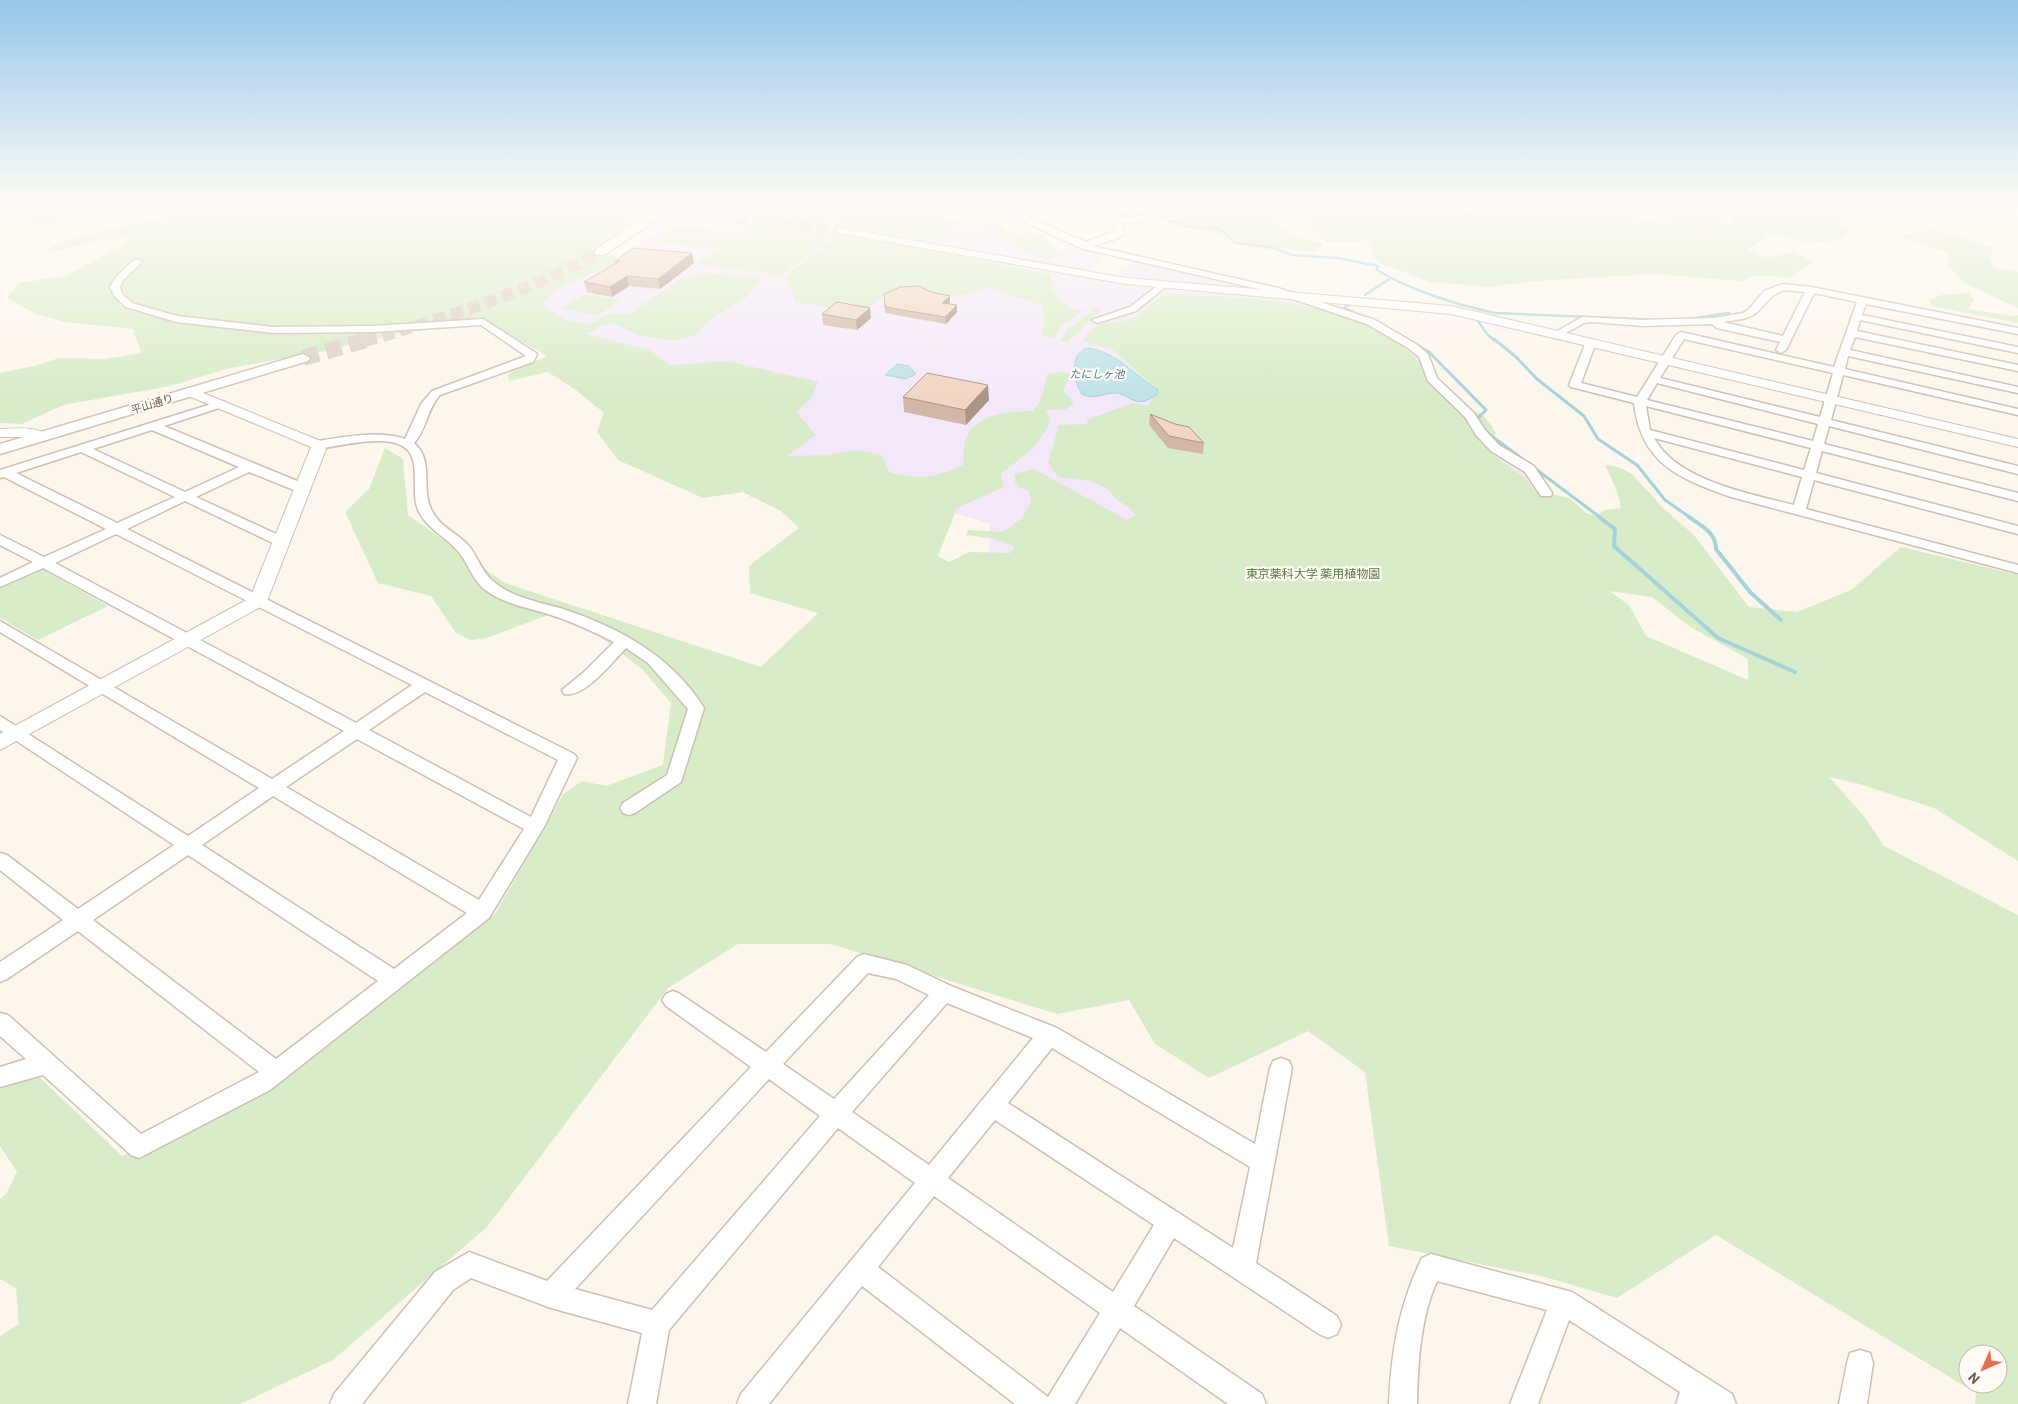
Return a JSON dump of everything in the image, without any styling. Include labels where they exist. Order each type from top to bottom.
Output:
[{"type":"main road","name":"平山通り","points":[[0,450],[304,358]]},
{"type":"street","points":[[132,267],[119,279],[115,287],[118,295],[129,305],[157,315],[193,322],[274,330],[374,329],[483,322],[532,354],[529,360],[436,393],[430,397],[415,437],[407,444]]},
{"type":"street","points":[[1034,267],[1161,286],[1293,295],[1451,310],[2018,442]]},
{"type":"street","points":[[1170,267],[1293,295],[1371,322],[1412,346],[1424,356],[1432,379],[1470,415],[1480,432],[1495,448],[1530,469],[1546,493]]},
{"type":"street","points":[[1137,305],[1161,286]]},
{"type":"street","points":[[1557,334],[1582,320],[1593,319],[1642,323],[1714,321],[1746,316],[1753,311],[1767,293],[1783,287],[1811,290],[2018,331]]},
{"type":"street","points":[[1778,356],[1811,290]]},
{"type":"street","points":[[1799,511],[1844,352],[1858,317],[1862,301]]},
{"type":"street","points":[[1858,317],[2018,350]]},
{"type":"street","points":[[1714,321],[1721,326],[1786,340]]},
{"type":"street","points":[[1851,333],[2018,368]]},
{"type":"street","points":[[2018,412],[1778,356],[1681,336],[1640,402],[1645,432],[1671,465],[1695,480],[1736,494],[2018,569]]},
{"type":"street","points":[[1591,342],[1575,385],[2018,497]]},
{"type":"street","points":[[1844,352],[2018,390]]},
{"type":"street","points":[[1653,379],[2018,470]]},
{"type":"street","points":[[191,392],[318,445],[376,439],[394,439],[407,444],[415,449],[422,478],[421,501],[426,515],[464,549],[483,580],[496,590],[519,600],[565,615],[647,654],[696,708],[675,778],[629,808]]},
{"type":"street","points":[[2,473],[221,404]]},
{"type":"street","points":[[154,426],[249,468],[304,489]]},
{"type":"street","points":[[1645,432],[2018,530]]},
{"type":"street","points":[[0,433],[28,433],[41,437]]},
{"type":"street","points":[[0,743],[258,601],[280,541],[304,489],[319,449],[318,445]]},
{"type":"street","points":[[82,448],[280,541]]},
{"type":"street","points":[[0,583],[249,468]]},
{"type":"street","points":[[0,1022],[139,1148],[262,1083],[482,912],[534,826],[568,758],[2,473]]},
{"type":"street","points":[[0,540],[534,826]]},
{"type":"street","points":[[0,626],[482,912]]},
{"type":"street","points":[[570,690],[590,676],[623,642]]},
{"type":"street","points":[[0,973],[424,685]]},
{"type":"street","points":[[0,722],[394,980]]},
{"type":"street","points":[[0,860],[276,1072]]},
{"type":"street","points":[[551,1295],[864,963],[900,971],[944,992],[1049,1035],[1263,1162]]},
{"type":"street","points":[[642,1404],[657,1324],[836,1114],[944,992]]},
{"type":"street","points":[[673,1000],[1252,1404]]},
{"type":"street","points":[[752,1404],[1049,1035]]},
{"type":"street","points":[[0,1077],[45,1064]]},
{"type":"street","points":[[1242,1270],[1281,1068]]},
{"type":"street","points":[[992,1105],[1328,1325]]},
{"type":"street","points":[[1059,1404],[1170,1222]]},
{"type":"street","points":[[344,1404],[444,1281],[469,1265],[551,1295],[657,1324]]},
{"type":"street","points":[[1403,1404],[1404,1363],[1420,1287],[1431,1267],[1564,1301],[1693,1395],[1722,1404]]},
{"type":"street","points":[[860,1269],[1037,1404]]},
{"type":"street","points":[[1524,1404],[1564,1301]]},
{"type":"street","points":[[1852,1404],[1860,1363]]},
{"type":"shaded area","points":[[601,267],[1096,267],[1092,271],[1115,275],[1129,267],[1172,267],[1229,278],[1371,322],[1359,327],[1368,364],[1426,361],[1432,379],[1480,432],[1540,483],[1537,510],[989,555],[990,524],[865,485],[783,488],[747,499],[763,482],[795,457],[756,446],[508,302]]},
{"type":"green space","name":"東京薬科大学 薬用植物園","points":[[83,267],[610,267],[565,285],[547,298],[542,306],[566,320],[590,324],[609,313],[631,313],[682,278],[703,273],[762,277],[747,297],[710,320],[696,335],[672,341],[641,336],[611,323],[586,334],[650,350],[670,365],[728,361],[818,382],[812,397],[796,412],[816,435],[787,456],[828,455],[856,450],[882,455],[889,472],[918,477],[944,473],[963,465],[965,441],[970,431],[977,424],[984,419],[1003,413],[1033,411],[1042,397],[1047,374],[1063,371],[1070,375],[1063,391],[1074,403],[1065,410],[1046,410],[1051,420],[1046,430],[1030,451],[1001,474],[1004,487],[957,508],[938,556],[949,562],[969,552],[1011,553],[1014,546],[995,539],[966,535],[968,530],[1003,532],[1022,518],[1031,502],[1028,490],[1020,488],[1015,483],[1014,474],[1034,469],[1127,520],[1135,515],[1130,508],[1117,500],[1106,488],[1091,481],[1058,477],[1048,463],[1059,425],[1088,424],[1086,420],[1133,403],[1148,406],[1157,390],[1113,350],[1083,341],[1094,328],[1130,319],[1141,313],[1154,301],[1166,295],[1233,297],[1288,303],[1342,316],[1367,325],[1391,338],[1418,359],[1453,408],[1474,411],[1488,420],[1496,433],[1486,449],[1528,481],[1535,491],[1569,498],[1586,513],[1596,516],[1605,510],[1621,508],[1617,491],[1605,465],[1619,467],[1632,474],[1664,509],[1693,534],[1749,607],[1797,612],[1851,590],[1901,547],[2018,575],[2018,861],[1934,808],[1856,783],[1829,777],[1864,816],[1884,846],[2018,915],[2018,1404],[1975,1404],[1976,1394],[2008,1394],[2008,1344],[1958,1344],[1958,1382],[1716,1235],[1617,1298],[1545,1277],[1389,1246],[1365,1072],[1308,1031],[1209,1078],[1155,1044],[1129,1000],[1057,1014],[831,944],[738,944],[668,988],[487,1227],[333,1360],[240,1404],[0,1404],[0,1336],[19,1324],[16,1288],[0,1279],[0,1199],[7,1193],[17,1172],[0,1146],[0,1089],[37,1075],[122,1156],[247,1102],[495,914],[564,793],[582,781],[606,786],[663,765],[671,703],[643,670],[564,609],[487,638],[471,640],[456,633],[431,596],[378,583],[345,512],[369,489],[385,448],[403,459],[408,515],[505,583],[761,667],[818,613],[750,593],[749,566],[799,528],[781,511],[743,492],[703,498],[618,460],[597,432],[604,413],[576,390],[548,372],[509,381],[508,374],[547,356],[497,327],[460,324],[418,329],[326,351],[230,368],[170,386],[63,405],[22,424],[0,423],[0,373],[34,366],[59,358],[105,359],[141,353],[133,329],[64,322],[36,314],[7,298],[18,283],[66,276]],"holes":[[[1609,591],[1652,597],[1689,626],[1748,659],[1748,680],[1646,636],[1629,605]]]},
{"type":"green space","points":[[709,267],[792,267],[781,275]]},
{"type":"green space","points":[[797,267],[1012,267],[1049,274],[1058,300],[1076,310],[1084,310],[1062,325],[1054,338],[1041,335],[1045,320],[1041,305],[988,287],[965,295],[939,298],[893,291],[884,294],[868,309],[845,310],[796,302],[785,276]]},
{"type":"green space","points":[[1388,267],[1806,267],[1791,277],[1755,276],[1742,281],[1653,274],[1535,281],[1489,287],[1431,282]]},
{"type":"green space","points":[[1948,267],[1994,267],[2018,272],[2018,308],[1963,282]]},
{"type":"green space","points":[[1969,293],[1974,300],[1968,309],[2012,316],[2018,315],[2018,323],[1931,306],[1929,300],[1942,295]]},
{"type":"green space","points":[[585,294],[621,300],[597,316],[561,308]]},
{"type":"green space","points":[[1096,308],[1101,310],[1068,342],[1060,341],[1068,329]]},
{"type":"green space","points":[[40,568],[108,606],[38,640],[0,618],[0,587]]},
{"type":"water","name":"たにしヶ池","points":[[1087,348],[1098,350],[1124,364],[1158,390],[1157,394],[1149,399],[1138,401],[1119,393],[1093,397],[1082,394],[1074,369],[1077,357]]},
{"type":"water","points":[[897,364],[909,366],[916,374],[906,379],[885,375]]},
{"type":"building","points":[[611,267],[674,267],[658,279],[627,276],[610,287],[584,282]]},
{"type":"building","points":[[919,286],[931,292],[950,296],[942,303],[957,305],[945,317],[885,307],[884,294],[900,287]]},
{"type":"building","points":[[837,302],[870,308],[856,320],[822,314]]},
{"type":"building","points":[[927,373],[988,385],[965,410],[903,397]]},
{"type":"building","points":[[1150,414],[1175,424],[1189,427],[1204,443],[1169,436]]},
{"type":"waterway","points":[[1378,267],[1377,270],[1419,290],[1465,306],[1495,313],[1660,320]]},
{"type":"waterway","points":[[1365,295],[1391,278]]},
{"type":"waterway","points":[[1352,303],[1344,308],[1364,317]]},
{"type":"waterway","points":[[1688,319],[1729,313]]},
{"type":"waterway","points":[[1478,321],[1487,334],[1495,341]]},
{"type":"waterway","points":[[1494,339],[1516,357],[1537,379],[1584,416],[1598,439],[1637,465],[1665,500],[1691,518]]},
{"type":"waterway","points":[[1413,343],[1429,352],[1486,410],[1476,420],[1489,434],[1601,518]]},
{"type":"waterway","points":[[1599,517],[1615,529],[1614,546],[1718,638],[1795,672]]},
{"type":"waterway","points":[[1689,517],[1711,534],[1716,549],[1750,592],[1781,620]]},
{"type":"tunnel","points":[[365,341],[456,314],[573,267]]},
{"type":"tunnel","points":[[303,358],[370,339]]}]
